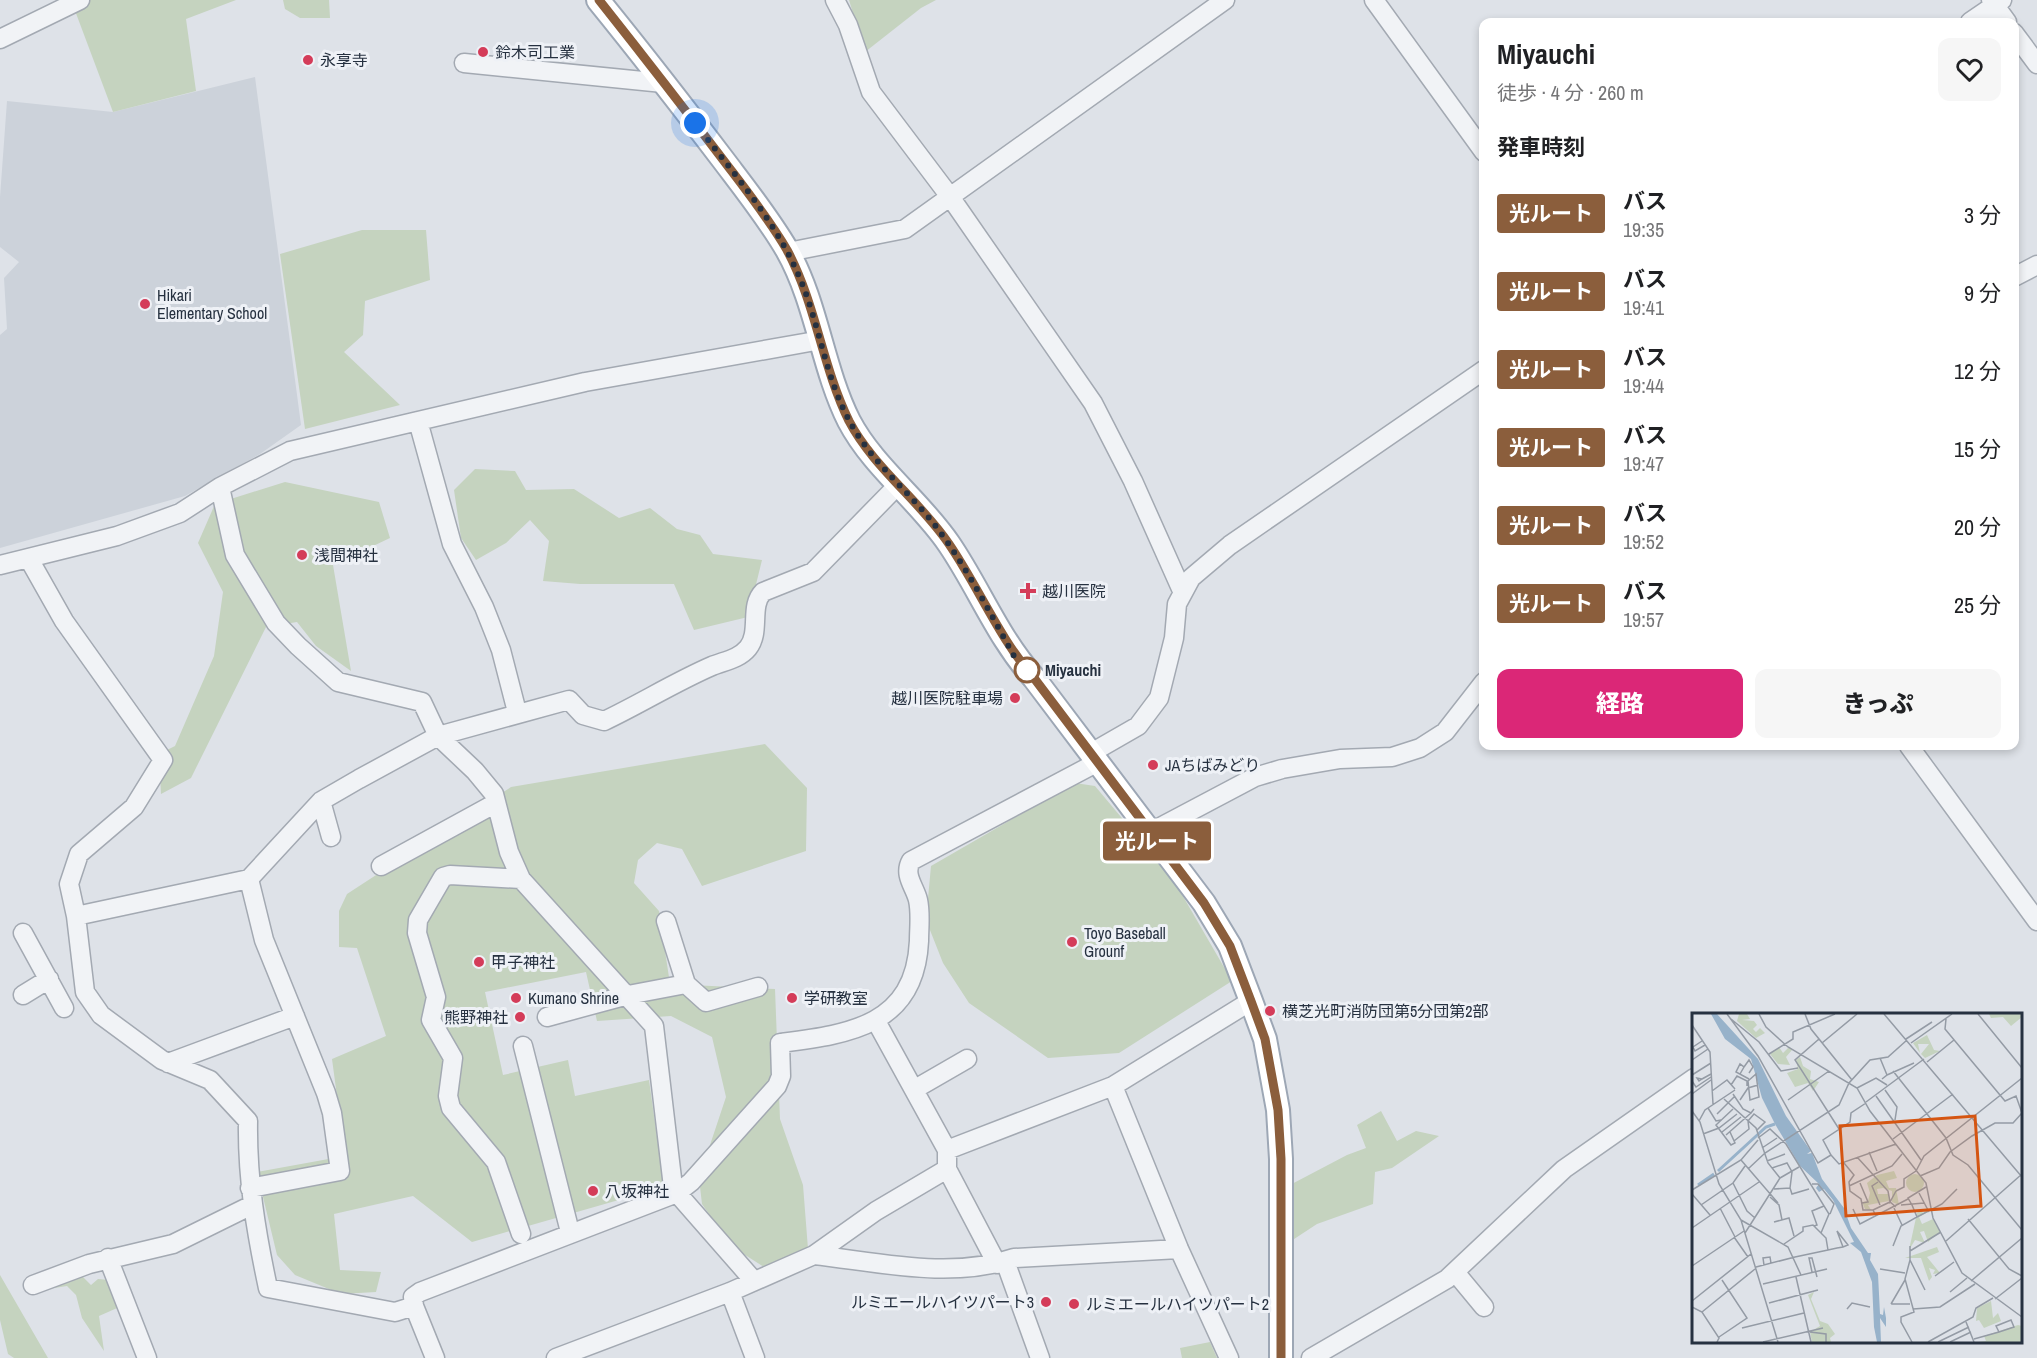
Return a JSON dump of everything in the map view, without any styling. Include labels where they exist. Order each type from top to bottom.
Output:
[{"type":"main road","points":[[598,0],[769,222],[788,252],[801,282],[835,392],[850,423],[867,447],[949,544],[1014,656],[1095,758],[1204,903],[1230,946],[1265,1039],[1278,1110],[1281,1159],[1281,1358]]},
{"type":"street","points":[[0,39],[80,0]]},
{"type":"street","points":[[835,0],[848,25],[871,92],[951,198],[1093,403],[1133,481],[1183,593]]},
{"type":"street","points":[[788,252],[905,229],[1225,0]]},
{"type":"street","points":[[1374,0],[1479,145]]},
{"type":"street","points":[[1975,18],[1996,2],[2005,18]]},
{"type":"street","points":[[2019,40],[2037,64]]},
{"type":"street","points":[[464,63],[663,83]]},
{"type":"street","points":[[2019,274],[2037,265]]},
{"type":"street","points":[[0,565],[117,536],[180,513],[220,488],[290,451],[585,382],[820,340]]},
{"type":"street","points":[[435,1358],[414,1306],[413,1297],[420,1292],[570,1232],[677,1193],[691,1182],[777,1086],[781,1076],[780,1043],[834,1036],[876,1021],[889,1013],[907,990],[918,961],[918,900],[909,880],[911,861],[1095,758],[1138,726],[1159,698],[1174,638],[1177,604],[1191,578],[1230,545],[1479,373]]},
{"type":"street","points":[[418,421],[452,544],[484,607],[501,650],[517,712]]},
{"type":"street","points":[[76,916],[249,879],[321,801],[438,736],[517,712],[569,700],[583,715],[604,721],[711,667],[740,656],[750,647],[754,635],[758,597],[763,592],[813,572],[899,484]]},
{"type":"street","points":[[220,488],[235,555],[276,623],[307,655],[338,682],[422,702],[438,736],[475,771],[494,794],[509,852],[521,879],[654,1026],[674,1186],[677,1193],[754,1281]]},
{"type":"street","points":[[29,559],[64,621],[163,760],[134,807],[79,854],[69,884],[76,916],[85,992],[101,1015],[168,1063],[210,1080],[248,1121],[251,1196],[268,1288],[395,1312],[414,1306]]},
{"type":"street","points":[[1151,832],[1255,777],[1282,769],[1340,759],[1392,757],[1420,748],[1445,732],[1479,688]]},
{"type":"street","points":[[1912,750],[2037,921]]},
{"type":"street","points":[[321,801],[331,837]]},
{"type":"street","points":[[381,866],[496,803]]},
{"type":"street","points":[[521,879],[450,874],[443,877],[418,920],[417,933],[436,997],[431,1020],[453,1058],[448,1096],[452,1108],[496,1162],[521,1234]]},
{"type":"street","points":[[33,1285],[108,1258],[173,1244],[251,1196],[340,1171],[329,1103],[264,940],[249,879]]},
{"type":"street","points":[[666,921],[686,984],[706,1002],[758,987]]},
{"type":"street","points":[[23,933],[64,1008]]},
{"type":"street","points":[[23,996],[49,979]]},
{"type":"street","points":[[547,1017],[628,995],[686,984]]},
{"type":"street","points":[[947,1150],[1113,1086],[1251,1001]]},
{"type":"street","points":[[168,1063],[295,1016]]},
{"type":"street","points":[[876,1021],[947,1150],[947,1169],[1001,1263],[1040,1358]]},
{"type":"street","points":[[523,1046],[570,1232]]},
{"type":"street","points":[[915,1089],[967,1059]]},
{"type":"street","points":[[1311,1358],[1438,1285],[1455,1272],[1564,1169],[1692,1079]]},
{"type":"street","points":[[1113,1086],[1179,1249],[1229,1358]]},
{"type":"street","points":[[556,1358],[730,1292],[814,1255],[876,1211],[947,1169]]},
{"type":"street","points":[[814,1255],[945,1268],[1001,1263],[1014,1258],[1179,1249]]},
{"type":"street","points":[[108,1258],[147,1358]]},
{"type":"street","points":[[1455,1272],[1484,1307]]},
{"type":"street","points":[[730,1292],[755,1358]]},
{"type":"shaded area","name":"Hikari Elementary School","points":[[255,77],[301,425],[260,454],[185,496],[0,548],[0,335],[7,329],[4,278],[19,262],[0,247],[0,197],[7,101],[113,112]]},
{"type":"green space","points":[[71,0],[236,0],[186,19],[196,91],[113,112]]},
{"type":"green space","points":[[283,0],[329,0],[330,18],[300,18],[285,9]]},
{"type":"green space","points":[[849,0],[936,0],[921,8],[865,52]]},
{"type":"green space","points":[[362,230],[426,230],[430,280],[365,301],[363,335],[344,352],[400,405],[305,429],[280,254]]},
{"type":"green space","points":[[475,469],[515,471],[526,490],[574,489],[619,518],[650,508],[677,529],[700,535],[713,554],[762,560],[748,617],[694,630],[674,584],[580,584],[543,581],[549,541],[530,520],[506,543],[476,560],[461,538],[454,490]]},
{"type":"green space","points":[[285,482],[379,502],[390,538],[333,565],[351,671],[316,646],[297,622],[266,627],[191,778],[161,794],[159,754],[175,746],[214,656],[223,592],[198,543],[215,504]]},
{"type":"green space","points":[[765,744],[807,788],[806,851],[702,886],[682,849],[657,843],[638,860],[634,883],[659,911],[670,984],[775,989],[780,1119],[803,1185],[808,1249],[764,1267],[731,1246],[702,1204],[699,1178],[726,1097],[712,1037],[671,1016],[597,1021],[586,972],[485,992],[503,1075],[568,1060],[575,1096],[649,1080],[664,1187],[472,1242],[413,1196],[334,1214],[340,1270],[381,1272],[376,1292],[341,1294],[295,1275],[277,1255],[257,1172],[345,1156],[332,1059],[386,1036],[357,948],[339,947],[339,911],[347,894],[511,787]]},
{"type":"green space","name":"Toyo Baseball Grounf","points":[[1075,783],[1095,786],[1173,879],[1232,981],[1119,1053],[1048,1058],[969,1003],[943,963],[926,920],[931,866]]},
{"type":"green space","points":[[1381,1111],[1397,1141],[1416,1131],[1439,1136],[1392,1168],[1375,1172],[1373,1204],[1317,1224],[1288,1243],[1288,1186],[1347,1155],[1366,1148],[1357,1125]]},
{"type":"green space","points":[[70,1264],[91,1285],[98,1279],[121,1281],[124,1305],[99,1316],[104,1351],[82,1318],[76,1295],[67,1286],[48,1289]]},
{"type":"green space","points":[[0,1275],[48,1358],[14,1358],[8,1354],[0,1320]]},
{"type":"green space","points":[[1210,1342],[1217,1358],[1182,1358],[1180,1348]]},
{"type":"bus line","name":"光ルート","points":[[599,0],[683,106],[769,222],[788,252],[818,331],[835,392],[850,423],[867,447],[949,544],[1014,656],[1034,678],[1204,903],[1230,946],[1265,1039],[1278,1110],[1281,1159],[1281,1358]]},
{"type":"place","name":"鈴木司工業","points":[[483,52]]},
{"type":"place","name":"永享寺","points":[[308,60]]},
{"type":"place","name":"Hikari Elementary School","points":[[145,304]]},
{"type":"place","name":"浅間神社","points":[[302,555]]},
{"type":"place","name":"越川医院","points":[[1028,591]]},
{"type":"place","name":"Miyauchi","points":[[1027,670]]},
{"type":"place","name":"越川医院駐車場","points":[[1015,698]]},
{"type":"place","name":"JAちばみどり","points":[[1153,765]]},
{"type":"place","name":"Toyo Baseball Grounf","points":[[1072,942]]},
{"type":"place","name":"甲子神社","points":[[479,962]]},
{"type":"place","name":"Kumano Shrine","points":[[516,998]]},
{"type":"place","name":"学研教室","points":[[792,998]]},
{"type":"place","name":"横芝光町消防団第5分団第2部","points":[[1270,1011]]},
{"type":"place","name":"熊野神社","points":[[520,1017]]},
{"type":"place","name":"八坂神社","points":[[593,1191]]},
{"type":"place","name":"ルミエールハイツパート3","points":[[1046,1302]]},
{"type":"place","name":"ルミエールハイツパート2","points":[[1074,1304]]},
{"type":"route","points":[[695,123],[769,222],[788,252],[818,331],[835,392],[850,423],[867,447],[949,544],[1014,656],[1027,670]]}]
